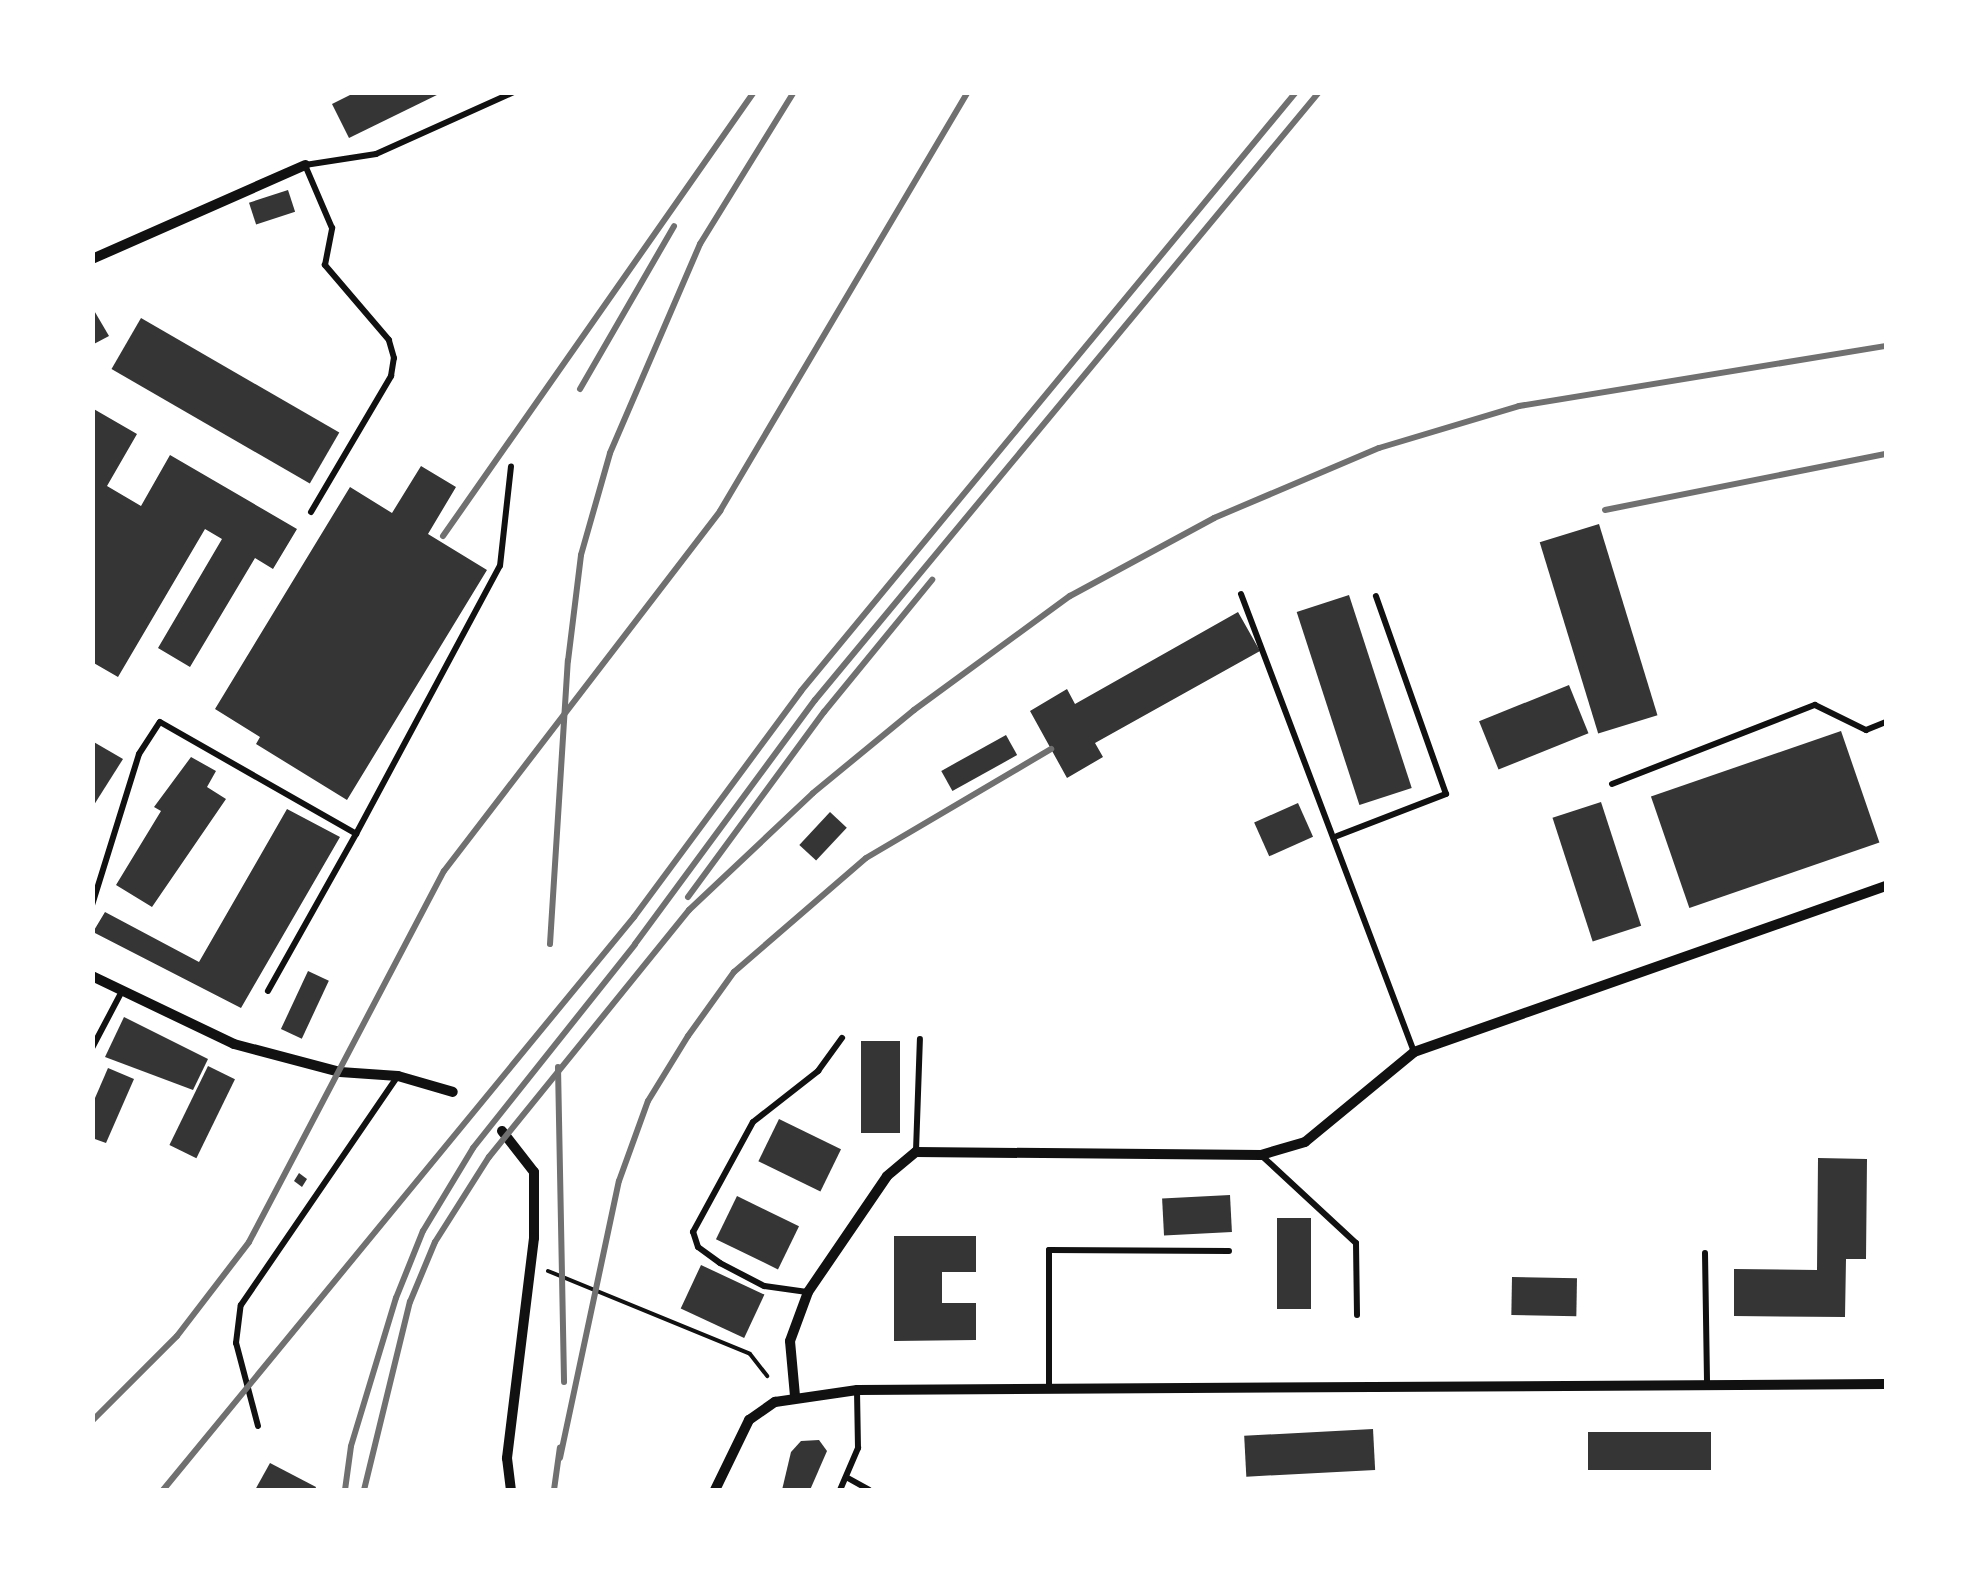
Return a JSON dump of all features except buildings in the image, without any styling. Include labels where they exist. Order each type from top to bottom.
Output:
[{"type":"street","points":[[92,258],[305,165]]},
{"type":"street","points":[[795,1396],[790,1341],[808,1292],[887,1176],[916,1152],[1261,1155],[1304,1142],[1414,1052],[1886,886]]},
{"type":"street","points":[[92,976],[234,1044],[307,1063],[398,1076],[453,1092]]},
{"type":"street","points":[[502,1130],[534,1172],[534,1238],[506,1458],[511,1490]]},
{"type":"street","points":[[716,1490],[750,1420],[795,1396],[857,1390],[1886,1384]]},
{"type":"lane","points":[[311,512],[390,376],[394,358],[389,340],[325,265],[332,228],[305,165],[376,154],[514,92]]},
{"type":"lane","points":[[268,991],[500,566],[511,467]]},
{"type":"lane","points":[[1241,594],[1337,836],[1414,1052]]},
{"type":"lane","points":[[1337,836],[1446,794],[1376,596]]},
{"type":"lane","points":[[1612,784],[1814,705],[1866,730],[1886,722]]},
{"type":"lane","points":[[92,905],[139,754],[160,722],[356,834]]},
{"type":"lane","points":[[92,1048],[122,990]]},
{"type":"lane","points":[[808,1292],[764,1286],[698,1247],[692,1232],[753,1122],[818,1071],[842,1038]]},
{"type":"lane","points":[[916,1152],[920,1039]]},
{"type":"lane","points":[[258,1426],[236,1343],[242,1305],[398,1076]]},
{"type":"lane","points":[[1261,1155],[1356,1242],[1357,1315]]},
{"type":"lane","points":[[1049,1389],[1049,1250],[1229,1250]]},
{"type":"lane","points":[[1705,1254],[1706,1385]]},
{"type":"lane","points":[[840,1490],[858,1448],[857,1390]]},
{"type":"lane","points":[[846,1477],[869,1490]]},
{"type":"path","points":[[548,1271],[750,1354],[767,1376]]},
{"type":"railway","points":[[443,536],[754,92]]},
{"type":"railway","points":[[550,944],[568,661],[581,555],[610,453],[700,244],[794,92]]},
{"type":"railway","points":[[92,1421],[177,1336],[249,1242],[444,871],[720,511],[968,92]]},
{"type":"railway","points":[[163,1490],[634,917],[801,691],[1296,92]]},
{"type":"railway","points":[[345,1490],[351,1446],[396,1298],[423,1231],[473,1148],[635,944],[815,700],[1319,92]]},
{"type":"railway","points":[[580,389],[674,226]]},
{"type":"railway","points":[[364,1490],[410,1302],[435,1242],[489,1157],[689,910],[813,793],[914,710],[1070,596],[1214,518],[1379,448],[1519,406],[1886,346]]},
{"type":"railway","points":[[1605,510],[1886,454]]},
{"type":"railway","points":[[688,897],[824,712],[932,580]]},
{"type":"railway","points":[[560,1458],[619,1181],[648,1101],[688,1036],[734,972],[866,858],[1051,749]]},
{"type":"railway","points":[[558,1067],[564,1382]]},
{"type":"railway","points":[[554,1490],[560,1447]]}]
